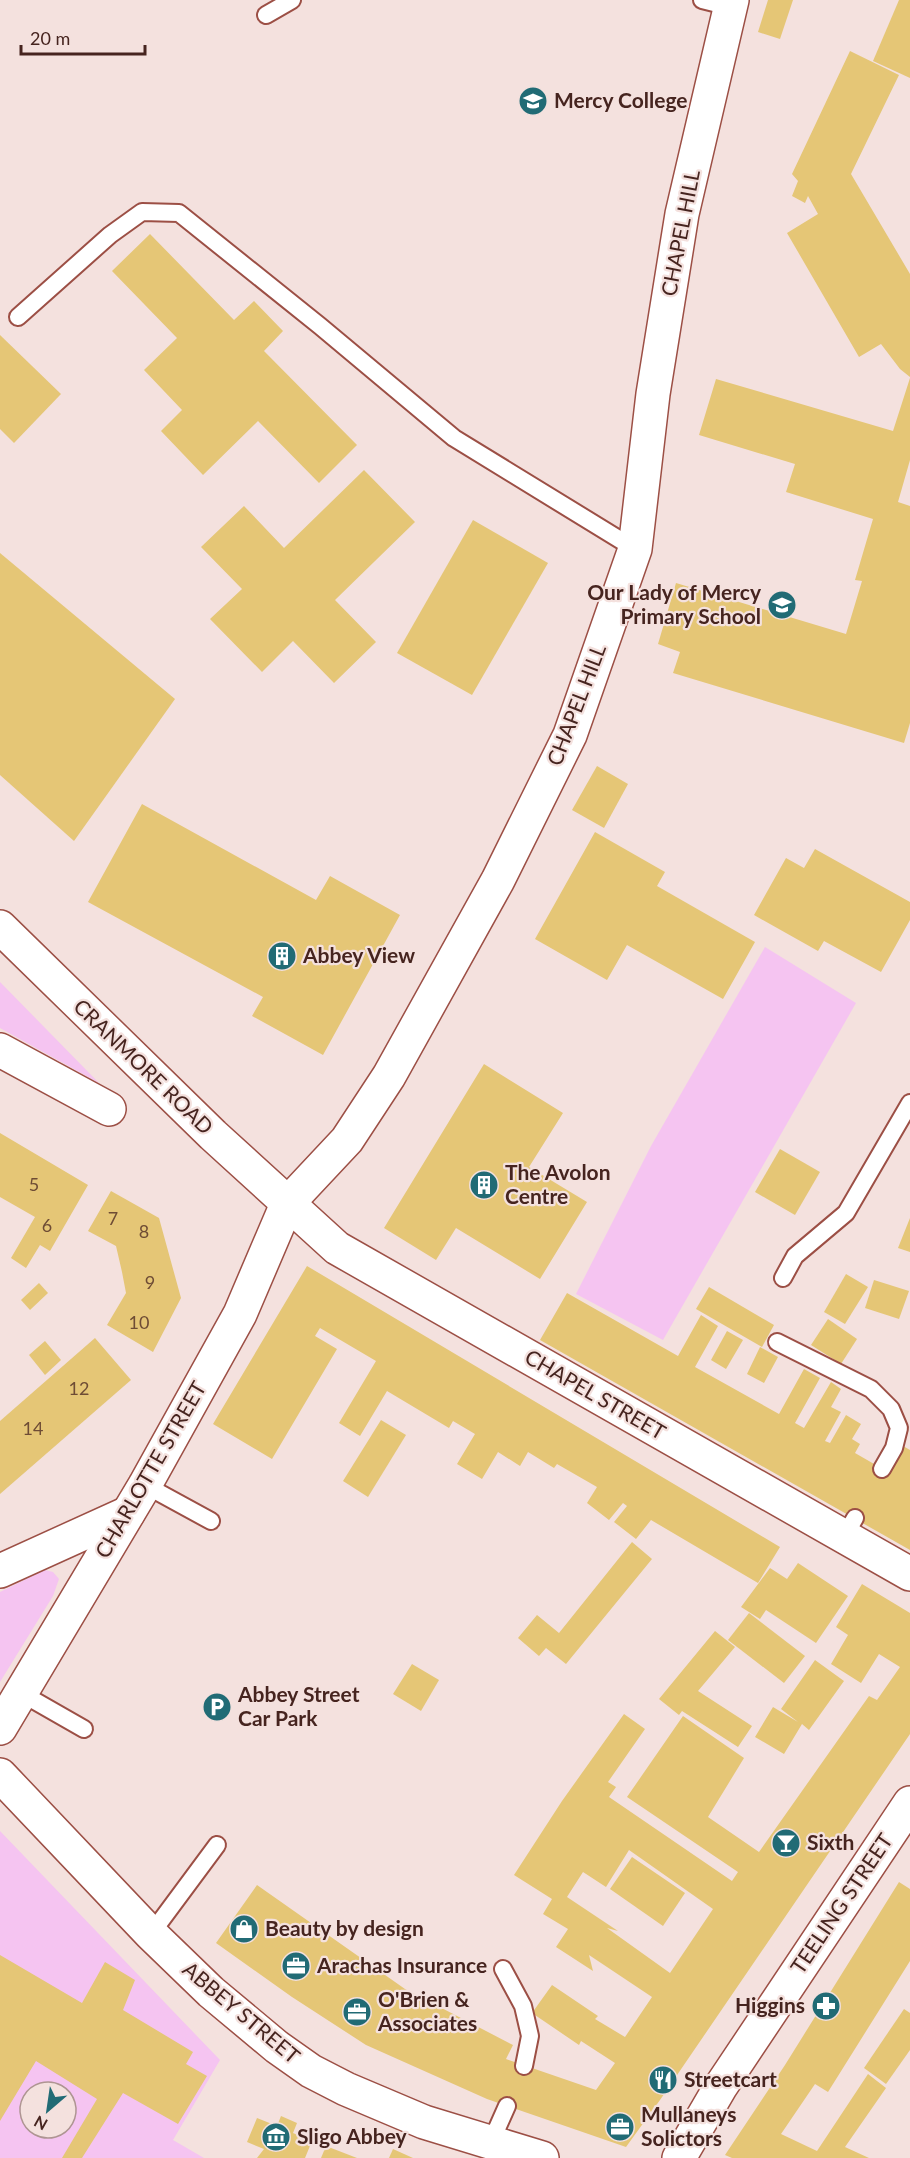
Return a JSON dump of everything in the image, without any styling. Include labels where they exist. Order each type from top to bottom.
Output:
[{"type":"street","name":"CHAPEL HILL","points":[[288,1204],[347,1140],[389,1076],[498,880],[570,735],[635,549],[653,394],[682,214],[722,2]]},
{"type":"street","name":"CRANMORE ROAD","points":[[0,927],[213,1135],[288,1204]]},
{"type":"street","points":[[0,1050],[109,1109]]},
{"type":"street","name":"CHARLOTTE STREET","points":[[0,1728],[145,1485],[240,1314],[288,1204]]},
{"type":"street","name":"CHAPEL STREET","points":[[288,1204],[337,1248],[850,1527],[910,1574]]},
{"type":"street","points":[[0,1571],[128,1513]]},
{"type":"street","name":"ABBEY STREET","points":[[0,1775],[151,1934],[212,1992],[278,2047],[311,2071],[346,2090],[424,2122],[542,2158]]},
{"type":"street","name":"TEELING STREET","points":[[679,2158],[720,2085],[910,1803]]},
{"type":"lane","points":[[266,15],[292,0]]},
{"type":"lane","points":[[18,317],[110,235],[142,212],[179,213],[320,326],[454,438],[635,549]]},
{"type":"lane","points":[[783,1278],[795,1256],[846,1213],[910,1103]]},
{"type":"lane","points":[[777,1342],[871,1389],[891,1408],[898,1428],[894,1448],[882,1469]]},
{"type":"lane","points":[[145,1485],[211,1521]]},
{"type":"lane","points":[[21,1693],[84,1729]]},
{"type":"lane","points":[[151,1934],[218,1845]]},
{"type":"lane","points":[[503,1969],[523,2006],[531,2036],[524,2066]]},
{"type":"lane","points":[[491,2142],[507,2106]]},
{"type":"shaded area","points":[[765,947],[856,1003],[663,1340],[576,1294],[651,1146]]},
{"type":"shaded area","points":[[0,982],[99,1083],[0,1028]]},
{"type":"shaded area","points":[[45,1570],[53,1572],[59,1579],[53,1596],[0,1682],[0,1592]]},
{"type":"shaded area","points":[[0,1831],[220,2060],[173,2140],[204,2158],[0,2158]]},
{"type":"building","points":[[768,0],[793,0],[780,39],[758,32]]},
{"type":"building","points":[[899,0],[910,0],[910,78],[873,61]]},
{"type":"building","points":[[850,51],[899,75],[851,174],[910,274],[910,377],[900,369],[881,344],[859,357],[787,233],[818,214],[808,196],[805,203],[792,196],[798,181],[792,174]]},
{"type":"building","points":[[150,234],[234,320],[254,301],[283,331],[264,351],[357,445],[319,483],[258,421],[203,475],[161,431],[182,410],[144,370],[177,338],[112,271]]},
{"type":"building","points":[[0,335],[61,394],[14,443],[0,429]]},
{"type":"building","points":[[910,378],[910,460],[898,502],[910,506],[910,723],[904,743],[673,673],[680,652],[658,644],[676,583],[846,634],[862,581],[855,580],[873,519],[786,492],[795,464],[699,435],[716,379],[893,431]]},
{"type":"building","points":[[364,470],[415,522],[335,600],[376,642],[334,683],[293,641],[262,672],[210,619],[242,589],[201,547],[244,506],[284,548]]},
{"type":"building","points":[[473,520],[548,563],[472,695],[397,653]]},
{"type":"building","points":[[0,553],[175,699],[74,841],[0,775]]},
{"type":"building","points":[[597,766],[628,784],[604,828],[572,810]]},
{"type":"building","name":"Abbey View","points":[[142,804],[316,900],[330,876],[400,915],[323,1055],[252,1016],[263,997],[88,902]]},
{"type":"building","points":[[595,832],[665,872],[657,886],[755,942],[723,999],[627,945],[607,980],[535,939]]},
{"type":"building","points":[[815,849],[910,902],[910,920],[881,972],[824,941],[818,951],[754,915],[786,858],[804,868]]},
{"type":"building","name":"The Avolon Centre","points":[[484,1064],[563,1113],[529,1167],[587,1202],[540,1279],[456,1228],[436,1260],[384,1228]]},
{"type":"building","points":[[0,1133],[88,1185],[50,1251],[40,1245],[26,1268],[11,1258],[35,1217],[0,1197]]},
{"type":"building","points":[[780,1149],[820,1172],[795,1215],[755,1192]]},
{"type":"building","points":[[111,1191],[159,1218],[181,1298],[153,1352],[107,1325],[126,1293],[122,1272],[116,1246],[88,1231]]},
{"type":"building","points":[[910,1218],[910,1252],[898,1248]]},
{"type":"building","points":[[307,1266],[780,1547],[758,1583],[651,1520],[636,1539],[614,1522],[627,1506],[623,1503],[609,1520],[587,1503],[597,1487],[557,1464],[554,1468],[528,1452],[520,1466],[498,1452],[482,1479],[457,1464],[475,1434],[453,1421],[449,1428],[387,1391],[360,1436],[339,1423],[376,1361],[320,1328],[315,1336],[337,1349],[272,1459],[213,1424]]},
{"type":"building","points":[[846,1274],[868,1287],[845,1324],[824,1312]]},
{"type":"building","points":[[874,1280],[909,1291],[899,1319],[865,1308]]},
{"type":"building","points":[[39,1283],[48,1293],[30,1310],[21,1300]]},
{"type":"building","points":[[709,1287],[774,1325],[762,1347],[696,1309]]},
{"type":"building","points":[[567,1293],[678,1356],[701,1315],[718,1326],[695,1367],[779,1414],[804,1369],[820,1378],[795,1423],[804,1428],[831,1382],[841,1389],[831,1407],[841,1412],[825,1441],[830,1443],[846,1415],[861,1424],[852,1439],[860,1444],[855,1453],[888,1472],[903,1446],[910,1450],[910,1550],[540,1340]]},
{"type":"building","points":[[828,1319],[857,1339],[841,1364],[811,1345]]},
{"type":"building","points":[[727,1331],[743,1340],[726,1369],[711,1360]]},
{"type":"building","points":[[95,1338],[131,1380],[0,1494],[0,1421]]},
{"type":"building","points":[[45,1341],[61,1360],[45,1375],[29,1355]]},
{"type":"building","points":[[760,1347],[778,1357],[764,1383],[747,1374]]},
{"type":"building","points":[[381,1420],[406,1435],[368,1497],[343,1481]]},
{"type":"building","points":[[632,1542],[652,1559],[566,1664],[546,1648],[539,1656],[518,1638],[537,1615],[559,1633]]},
{"type":"building","points":[[798,1563],[848,1596],[816,1643],[766,1610],[760,1619],[741,1607],[770,1568],[787,1579]]},
{"type":"building","points":[[862,1584],[910,1613],[910,1734],[626,2147],[487,2099],[366,2045],[292,1997],[216,1943],[257,1885],[405,1989],[513,2045],[506,2059],[596,2090],[615,2063],[581,2041],[579,2045],[532,2013],[552,1985],[598,2016],[595,2019],[625,2037],[652,1997],[589,1955],[593,1971],[556,1947],[568,1929],[543,1914],[552,1899],[514,1875],[562,1801],[624,1714],[645,1729],[608,1782],[616,1787],[609,1797],[732,1881],[738,1872],[627,1797],[683,1716],[744,1758],[708,1817],[759,1852],[869,1696],[877,1700],[900,1667],[879,1654],[861,1683],[831,1664],[848,1635],[836,1627]],"holes":[[[629,1850],[713,1909],[670,1973],[607,1928],[618,1931],[567,1897],[583,1872],[606,1887]]]},
{"type":"building","points":[[749,1613],[805,1656],[784,1683],[728,1640]]},
{"type":"building","points":[[715,1631],[735,1647],[698,1691],[752,1726],[738,1747],[682,1711],[679,1715],[659,1699]]},
{"type":"building","points":[[815,1660],[844,1681],[809,1730],[802,1724],[784,1754],[755,1737],[773,1707],[798,1722],[781,1709]]},
{"type":"building","points":[[412,1664],[439,1680],[421,1711],[393,1694]]},
{"type":"building","points":[[632,1857],[685,1893],[663,1926],[610,1889]]},
{"type":"building","points":[[899,1882],[910,1889],[910,1961],[828,2092],[815,2084],[781,2134],[817,2151],[868,2074],[886,2088],[845,2147],[869,2158],[732,2158],[725,2155],[785,2065]]},
{"type":"building","points":[[0,1955],[82,2003],[105,1962],[135,1980],[123,2010],[193,2052],[186,2064],[207,2076],[178,2124],[123,2093],[82,2158],[62,2158],[73,2140],[78,2140],[78,2131],[97,2099],[78,2087],[78,2080],[66,2080],[36,2061],[25,2080],[18,2080],[18,2091],[0,2121]]},
{"type":"building","points":[[904,2009],[910,2013],[910,2050],[886,2084],[864,2068]]},
{"type":"building","name":"Sligo Abbey","points":[[281,2116],[297,2123],[293,2133],[312,2141],[305,2158],[257,2158],[264,2149],[247,2142],[257,2118],[277,2126]]},
{"type":"building","points":[[326,2146],[357,2158],[321,2158]]},
{"type":"building","points":[[393,2149],[413,2158],[389,2158]]},
{"type":"place","name":"Mercy College","points":[[533,101]]},
{"type":"place","name":"Our Lady of Mercy Primary School","points":[[782,605]]},
{"type":"place","name":"Abbey View","points":[[282,956]]},
{"type":"place","name":"The Avolon Centre","points":[[484,1185]]},
{"type":"place","name":"Abbey Street Car Park","points":[[217,1707]]},
{"type":"place","name":"Sixth","points":[[786,1843]]},
{"type":"place","name":"Beauty by design","points":[[244,1929]]},
{"type":"place","name":"Arachas Insurance","points":[[296,1966]]},
{"type":"place","name":"Higgins","points":[[826,2006]]},
{"type":"place","name":"O'Brien & Associates","points":[[357,2012]]},
{"type":"place","name":"Streetcart","points":[[663,2080]]},
{"type":"place","name":"Mullaneys Solictors","points":[[620,2127]]},
{"type":"place","name":"Sligo Abbey","points":[[276,2137]]}]
